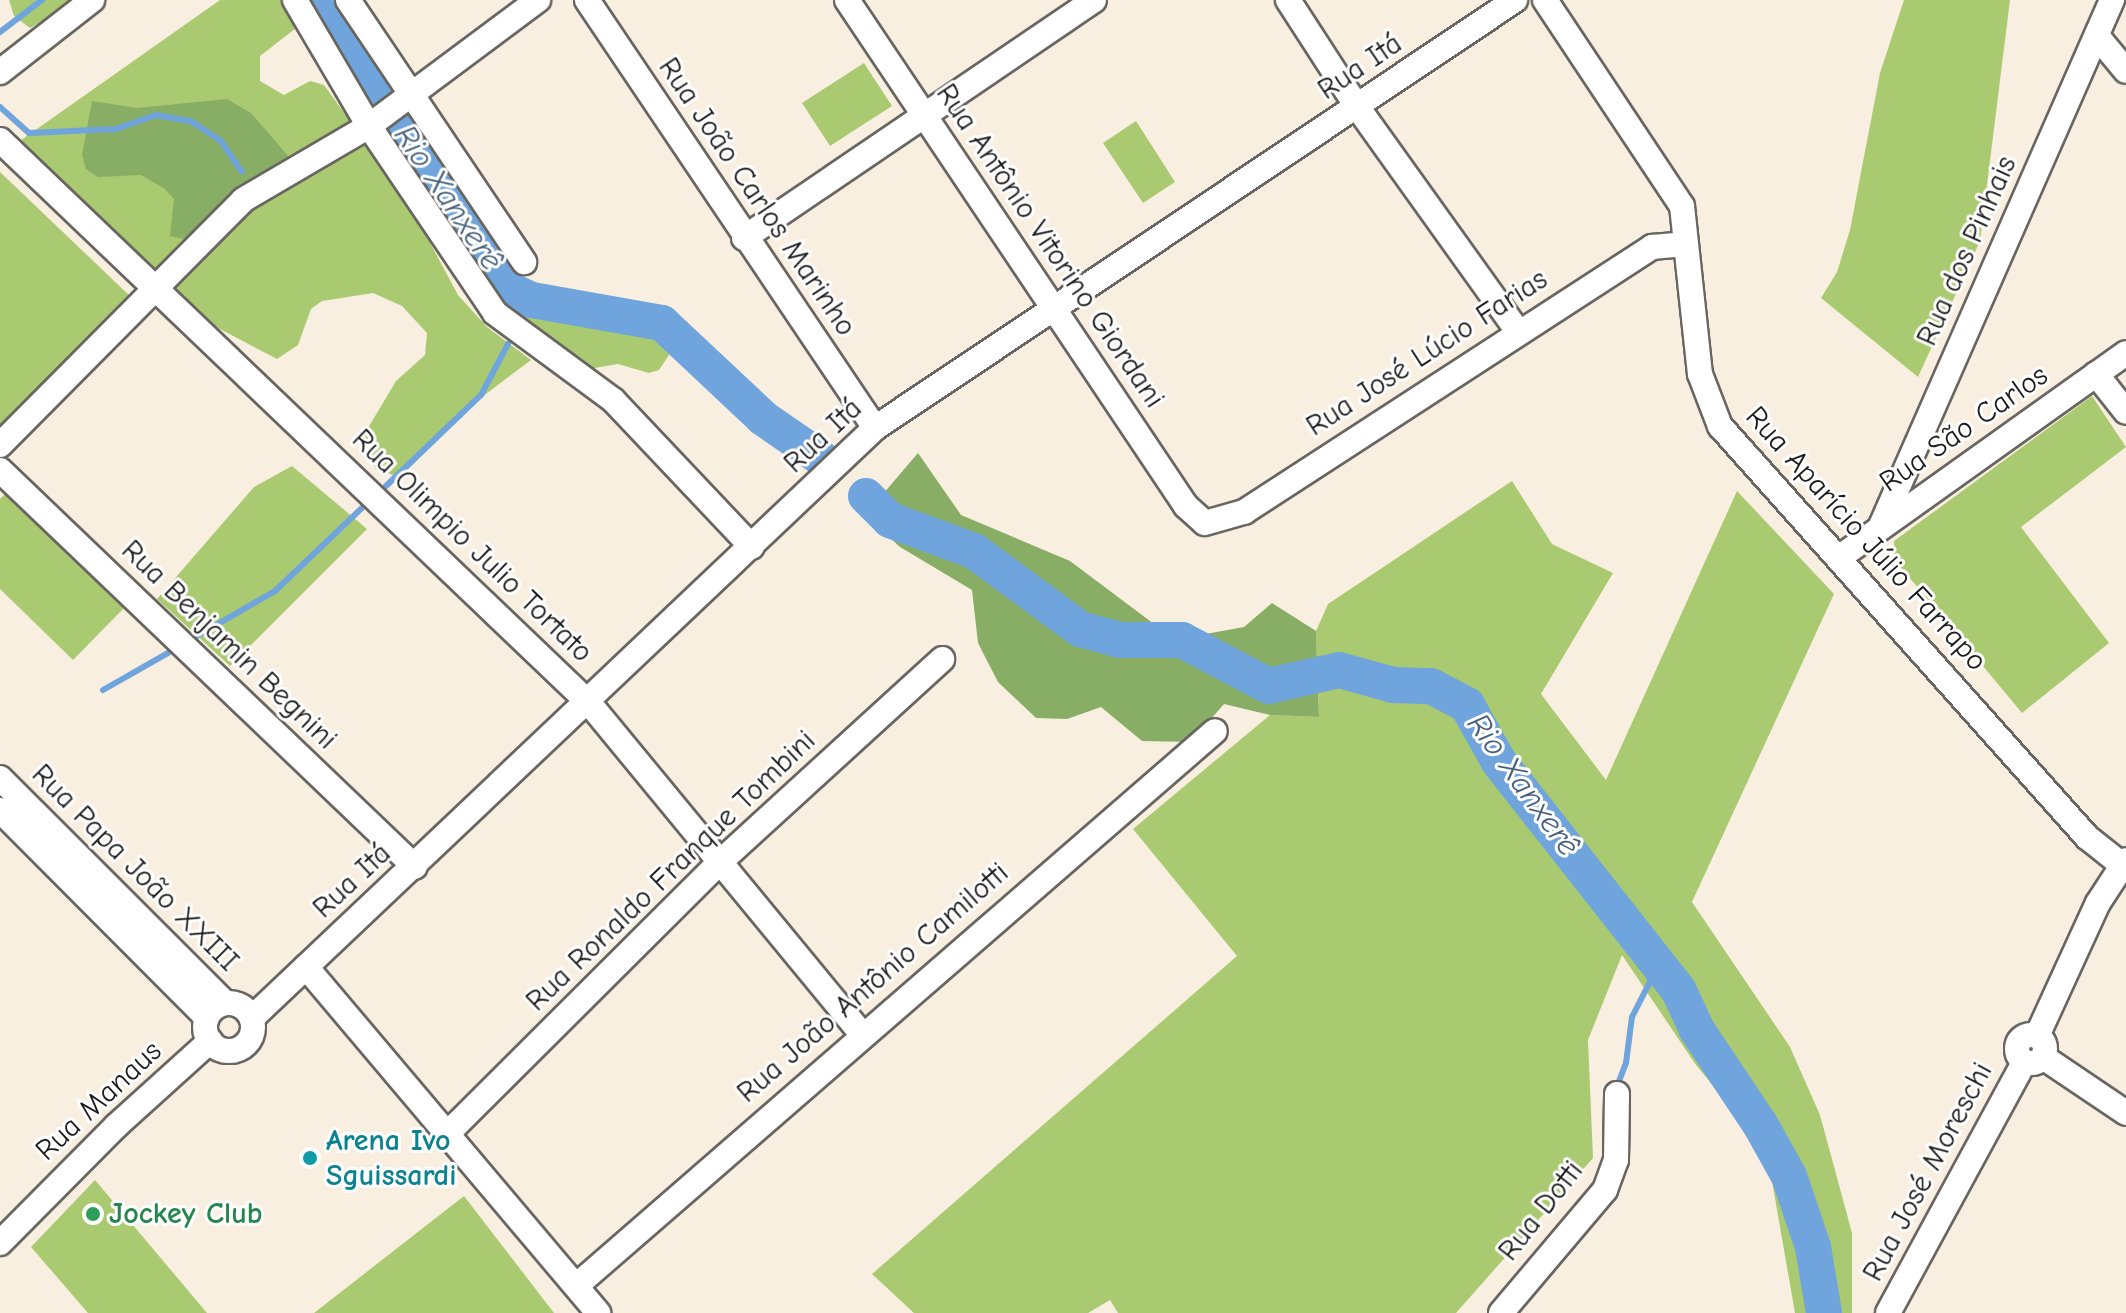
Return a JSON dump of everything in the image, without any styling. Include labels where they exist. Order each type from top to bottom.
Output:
[{"type":"street","points":[[0,72],[92,0]]},
{"type":"street","points":[[295,0],[524,262]]},
{"type":"street","points":[[348,0],[392,109],[495,313],[613,400],[752,547]]},
{"type":"street","points":[[0,445],[243,200],[392,109],[538,0]]},
{"type":"street","name":"Rua João Carlos Marinho","points":[[587,0],[744,238],[875,428]]},
{"type":"street","name":"Rua Antônio Vitorino Giordani","points":[[847,0],[1186,506],[1205,523]]},
{"type":"street","points":[[744,238],[1094,0]]},
{"type":"street","points":[[1288,0],[1358,108],[1517,330]]},
{"type":"street","name":"Rua Itá","points":[[252,1018],[589,703],[875,428],[1053,306],[1358,108],[1515,0]]},
{"type":"street","name":"Rua Aparício Júlio Farrapo","points":[[1545,0],[1682,206],[1700,374],[1720,426],[2087,837],[2124,863]]},
{"type":"street","name":"Rua dos Pinhais","points":[[1880,528],[2112,0]]},
{"type":"street","points":[[2097,36],[2126,71]]},
{"type":"street","name":"Rua Olimpio Julio Tortato","points":[[0,140],[589,703],[862,1034]]},
{"type":"street","name":"Rua José Lúcio Farias","points":[[1205,523],[1244,512],[1517,330],[1652,247],[1685,244]]},
{"type":"street","name":"Rua São Carlos","points":[[1840,557],[2126,353]]},
{"type":"street","points":[[2096,374],[2126,412]]},
{"type":"street","name":"Rua Benjamin Begnini","points":[[0,470],[415,867]]},
{"type":"street","name":"Rua Ronaldo Franque Tombini","points":[[448,1133],[720,862],[942,659]]},
{"type":"street","name":"Rua João Antônio Camilotti","points":[[576,1286],[862,1034],[1215,731]]},
{"type":"street","name":"Rua Papa João XXIII","points":[[2,784],[214,1021]]},
{"type":"street","name":"Rua Papa João XXIII","points":[[0,810],[108,900]]},
{"type":"street","name":"Rua José Moreschi","points":[[1888,1313],[2034,1052],[2124,863]]},
{"type":"street","points":[[306,967],[598,1313]]},
{"type":"street","points":[[241,1006],[252,1018],[253,1033],[244,1046],[222,1050],[214,1021],[241,1006]]},
{"type":"street","name":"Rua Manaus","points":[[0,1243],[214,1021]]},
{"type":"street","points":[[2034,1052],[2126,1113]]},
{"type":"street","name":"Rua Dotti","points":[[1501,1313],[1605,1190],[1616,1160],[1617,1094]]},
{"type":"green space","points":[[9,0],[80,0],[30,28],[14,16]]},
{"type":"green space","points":[[220,0],[284,0],[300,25],[260,56],[260,81],[284,95],[310,81],[324,85],[405,196],[458,295],[487,327],[531,360],[478,400],[400,477],[376,470],[362,438],[396,381],[425,355],[427,333],[402,306],[373,293],[322,301],[311,309],[298,345],[277,359],[220,329],[171,292],[17,143]]},
{"type":"green space","points":[[1904,0],[2010,0],[1980,241],[1918,377],[1821,298],[1837,272],[1850,230],[1880,73]]},
{"type":"green space","points":[[864,63],[892,106],[830,146],[802,103]]},
{"type":"green space","points":[[227,99],[251,113],[289,157],[196,233],[183,239],[170,236],[174,199],[165,189],[141,175],[98,177],[86,169],[82,155],[92,101],[137,108]]},
{"type":"green space","points":[[1136,121],[1175,182],[1143,203],[1103,143]]},
{"type":"green space","points":[[0,172],[131,297],[0,427]]},
{"type":"green space","points":[[503,309],[639,323],[663,335],[671,352],[659,370],[649,373],[618,364],[589,369]]},
{"type":"green space","points":[[2092,396],[2126,447],[2021,527],[2109,643],[2022,713],[1894,559],[1894,541]]},
{"type":"green space","points":[[918,453],[961,515],[1070,561],[1154,624],[1200,635],[1244,627],[1272,603],[1316,631],[1319,717],[1270,715],[1224,704],[1191,742],[1142,741],[1101,707],[1067,719],[1036,718],[998,682],[978,643],[972,590],[900,547],[865,515]]},
{"type":"green space","points":[[292,466],[367,529],[230,666],[157,599],[254,487]]},
{"type":"green space","points":[[1512,481],[1552,544],[1613,573],[1541,694],[1606,780],[1737,491],[1834,594],[1692,902],[1790,1047],[1820,1115],[1852,1233],[1852,1313],[1795,1313],[1772,1181],[1748,1128],[1696,1065],[1622,955],[1588,1040],[1593,1158],[1456,1313],[1118,1313],[1110,1300],[1088,1313],[914,1313],[872,1274],[1237,956],[1133,829],[1270,715],[1319,717],[1316,631],[1328,604]]},
{"type":"green space","points":[[6,493],[124,608],[73,660],[0,589],[0,499]]},
{"type":"green space","name":"Jockey Club","points":[[95,1180],[207,1313],[88,1313],[31,1247]]},
{"type":"green space","points":[[464,1196],[554,1313],[314,1313]]},
{"type":"waterway","points":[[0,32],[42,0]]},
{"type":"waterway","name":"Rio Xanxerê","points":[[317,0],[463,220],[483,241],[508,289],[532,300],[662,323],[763,418],[821,458]]},
{"type":"waterway","points":[[0,107],[29,133],[116,129],[156,115],[191,121],[221,141],[242,172]]},
{"type":"waterway","points":[[524,315],[532,300]]},
{"type":"waterway","points":[[386,486],[481,395],[508,344]]},
{"type":"waterway","name":"Rio Xanxerê","points":[[866,496],[890,520],[974,551],[1080,629],[1120,640],[1182,640],[1269,686],[1339,670],[1393,685],[1431,686],[1467,705],[1499,762],[1679,991],[1697,1030],[1760,1124],[1789,1176],[1813,1247],[1824,1313]]},
{"type":"waterway","points":[[197,636],[275,591],[362,508]]},
{"type":"waterway","points":[[103,690],[168,653]]},
{"type":"waterway","points":[[1616,1089],[1626,1063],[1632,1017],[1659,964]]},
{"type":"place","name":"Arena Ivo Sguissardi","points":[[310,1158]]},
{"type":"place","name":"Jockey Club","points":[[93,1214]]}]
